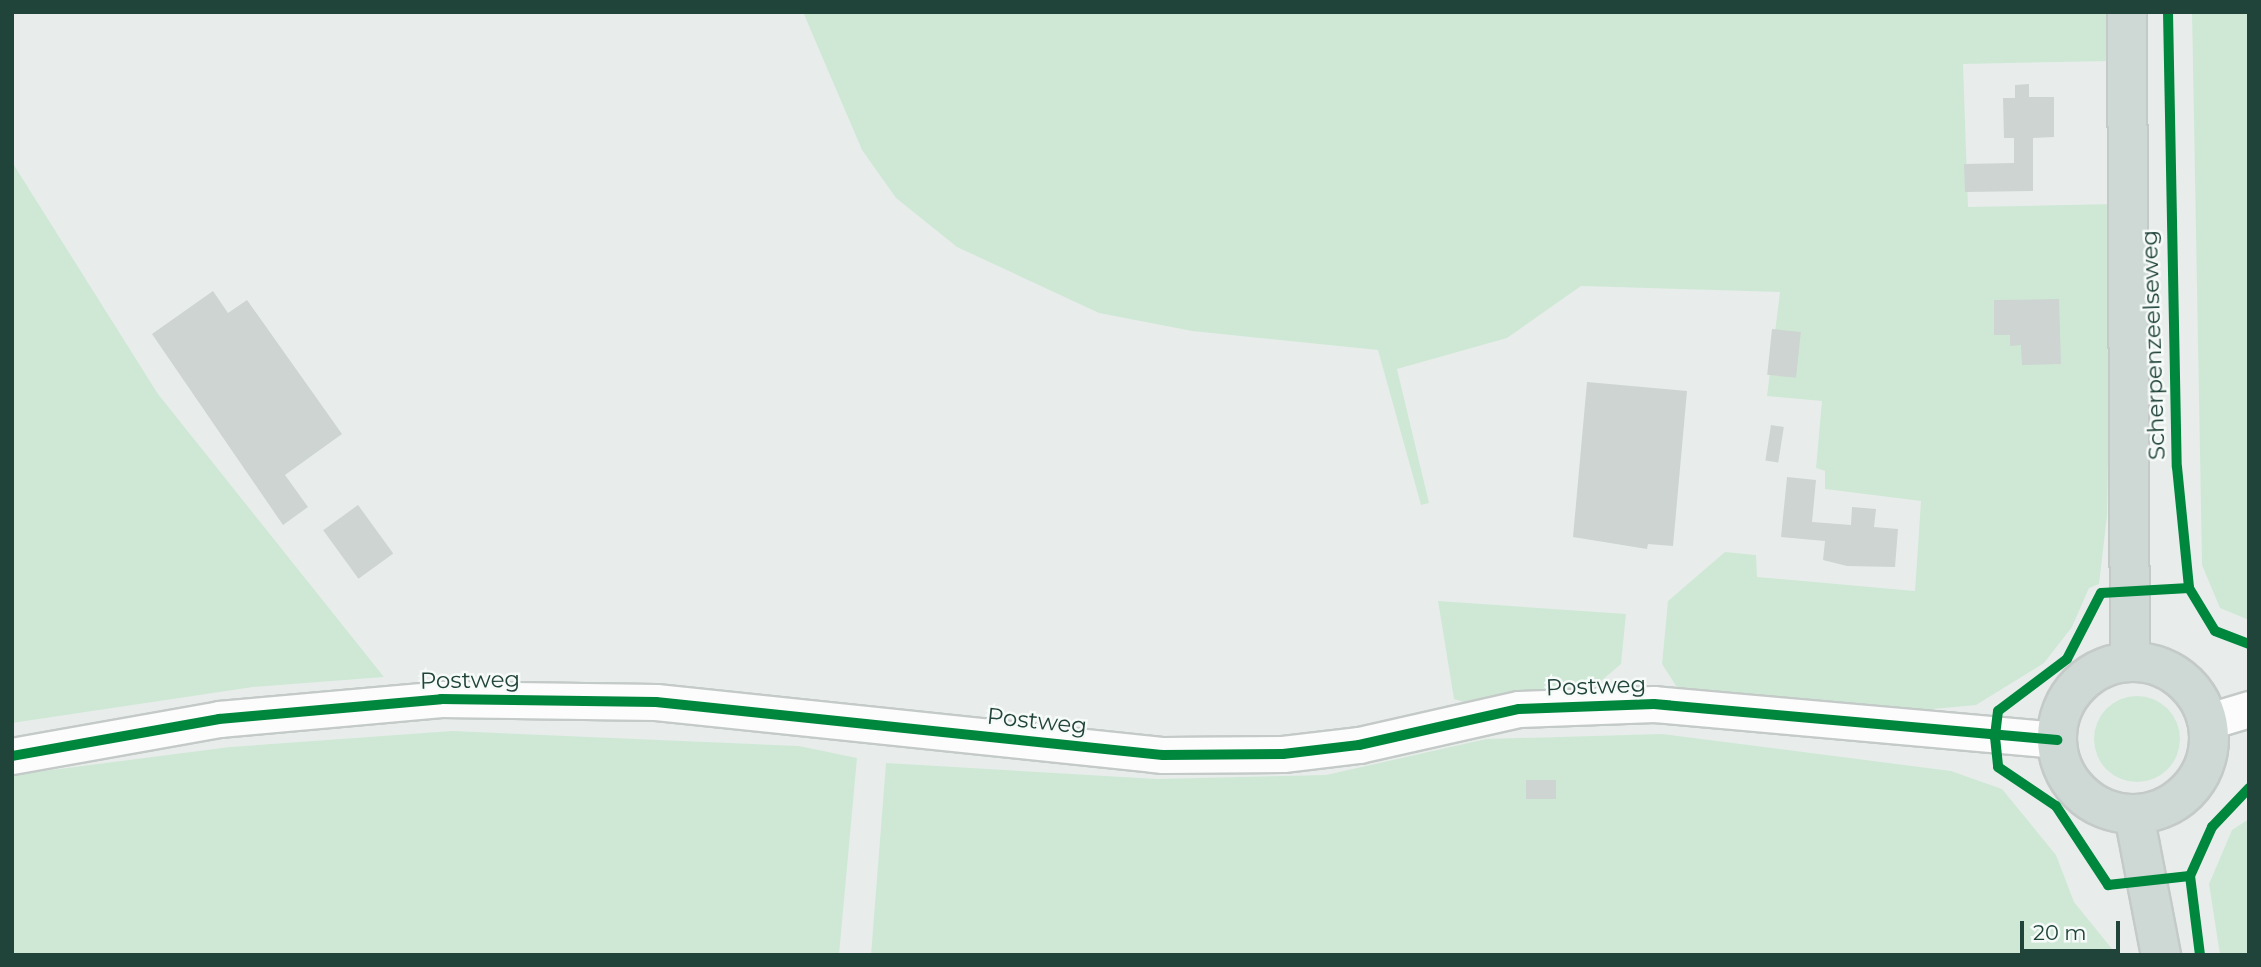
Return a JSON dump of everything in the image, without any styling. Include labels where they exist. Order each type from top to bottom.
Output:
[{"type":"main road","name":"Scherpenzeelseweg","points":[[2127,12],[2130,661]]},
{"type":"main road","points":[[2130,661],[2179,678],[2206,722],[2208,752],[2194,782],[2171,804],[2134,815],[2106,809],[2081,792],[2063,767],[2057,740],[2068,695],[2090,676],[2130,661]]},
{"type":"main road","points":[[2134,815],[2161,955]]},
{"type":"street","name":"Postweg","points":[[12,756],[219,719],[441,699],[656,702],[1163,755],[1283,754],[1359,745],[1519,709],[1654,705],[2057,740]]},
{"type":"street","points":[[2206,722],[2249,709]]},
{"type":"green space","points":[[803,12],[2112,12],[2112,61],[1963,64],[1968,207],[2113,204],[2107,516],[2099,584],[2089,588],[2072,627],[2044,663],[1976,705],[1901,712],[1680,692],[1662,664],[1668,601],[1725,552],[1756,555],[1757,577],[1915,591],[1921,501],[1825,489],[1825,471],[1816,468],[1822,401],[1767,396],[1780,292],[1581,286],[1507,338],[1397,369],[1429,503],[1421,505],[1378,350],[1192,331],[1099,313],[957,247],[896,198],[862,150]]},
{"type":"green space","points":[[2192,12],[2249,12],[2249,620],[2220,608],[2202,565]]},
{"type":"green space","points":[[12,162],[158,394],[384,677],[253,687],[12,723]]},
{"type":"green space","points":[[1438,601],[1626,614],[1621,664],[1594,687],[1464,702],[1454,699]]},
{"type":"green space","points":[[2137,696],[2154,699],[2168,708],[2177,722],[2180,739],[2177,756],[2168,770],[2154,779],[2137,782],[2120,779],[2106,770],[2097,756],[2094,739],[2097,722],[2106,708],[2120,699]]},
{"type":"green space","points":[[452,731],[799,746],[857,758],[839,955],[12,955],[12,775],[230,747]]},
{"type":"green space","points":[[1662,734],[1951,771],[2002,789],[2056,855],[2074,902],[2117,955],[871,955],[886,763],[1157,779],[1326,775],[1486,739]]},
{"type":"green space","points":[[2249,819],[2249,955],[2220,955],[2209,884],[2232,830]]},
{"type":"building","points":[[2029,84],[2029,97],[2054,97],[2054,137],[2033,138],[2033,191],[1965,192],[1964,164],[2014,163],[2014,138],[2004,138],[2003,98],[2015,98],[2015,85]]},
{"type":"building","points":[[213,291],[228,313],[247,300],[342,434],[285,475],[308,507],[283,525],[152,334]]},
{"type":"building","points":[[2059,299],[2061,364],[2022,365],[2021,345],[2010,346],[2010,335],[1994,335],[1994,300]]},
{"type":"building","points":[[1772,329],[1801,332],[1796,378],[1767,375]]},
{"type":"building","points":[[1587,382],[1687,391],[1673,546],[1648,544],[1647,549],[1573,537]]},
{"type":"building","points":[[1771,425],[1784,427],[1778,463],[1765,461]]},
{"type":"building","points":[[1787,477],[1816,480],[1812,522],[1851,525],[1852,507],[1876,509],[1874,527],[1898,529],[1895,567],[1847,566],[1823,560],[1825,541],[1781,537]]},
{"type":"building","points":[[358,505],[393,554],[358,579],[323,530]]},
{"type":"building","points":[[1526,780],[1556,780],[1556,799],[1526,799]]},
{"type":"cycle path","points":[[2168,12],[2177,467],[2189,588],[2215,631],[2249,644]]},
{"type":"cycle path","points":[[2189,588],[2101,593],[2067,659],[1998,711],[1995,737],[1998,767],[2056,806],[2108,885],[2190,876]]},
{"type":"cycle path","points":[[12,756],[219,719],[441,699],[656,702],[1163,755],[1283,754],[1359,745],[1519,709],[1654,704],[2057,740]]},
{"type":"cycle path","points":[[2200,955],[2190,876],[2212,827],[2249,788]]}]
